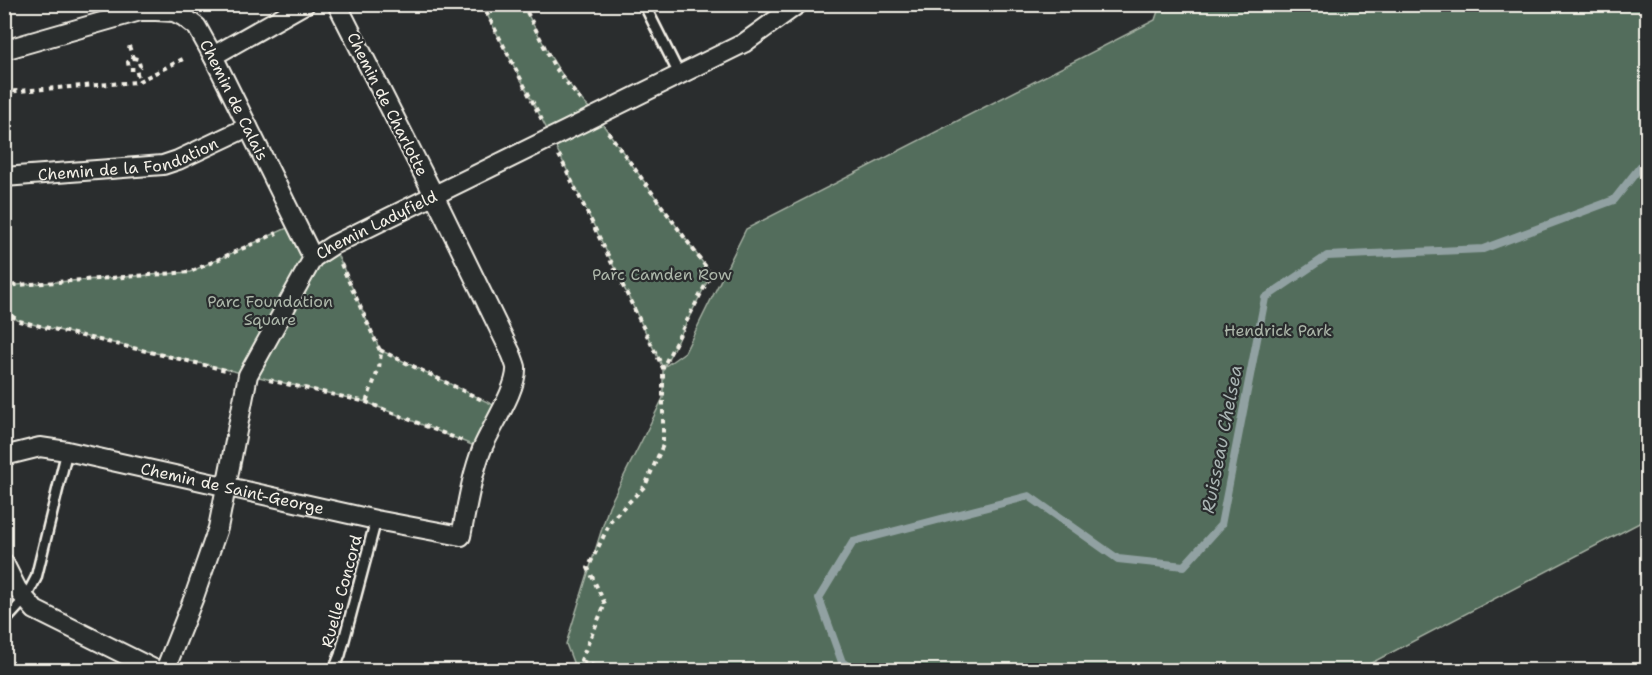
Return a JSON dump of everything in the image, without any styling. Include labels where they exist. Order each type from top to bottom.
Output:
[{"type":"street","points":[[213,56],[305,4]]},
{"type":"street","name":"Chemin de Charlotte","points":[[337,4],[434,195],[511,353],[516,368],[514,380],[502,409],[482,449],[473,477],[461,536]]},
{"type":"street","name":"Chemin Ladyfield","points":[[165,670],[215,538],[248,375],[313,258],[333,245],[744,43],[798,4]]},
{"type":"street","name":"Chemin de Calais","points":[[4,50],[140,11],[174,12],[184,16],[197,27],[213,56],[313,258]]},
{"type":"street","name":"Chemin de la Fondation","points":[[4,177],[163,165],[248,127]]},
{"type":"street","name":"Chemin de Saint-George","points":[[4,456],[40,447],[67,451],[376,520],[461,536]]},
{"type":"street","points":[[4,563],[16,589],[35,610],[156,670]]},
{"type":"lane","points":[[644,4],[680,76]]},
{"type":"lane","points":[[4,622],[25,599],[36,578],[67,451]]},
{"type":"lane","name":"Ruelle Concord","points":[[334,670],[376,520]]},
{"type":"path","points":[[482,4],[551,137],[663,368],[663,445],[645,486],[612,519],[588,568],[605,604],[581,660]]},
{"type":"path","points":[[129,46],[133,58],[140,62],[139,69],[129,69],[128,62],[133,58]]},
{"type":"path","points":[[4,92],[139,81],[185,58]]},
{"type":"path","points":[[136,69],[139,81]]},
{"type":"path","points":[[663,368],[711,274],[679,229]]},
{"type":"path","points":[[4,286],[190,273],[277,233]]},
{"type":"path","points":[[333,245],[380,350],[379,368],[366,402]]},
{"type":"path","points":[[380,350],[502,409]]},
{"type":"path","points":[[581,660],[587,670]]},
{"type":"path","points":[[581,660],[603,670]]},
{"type":"green space","name":"Hendrick Park","points":[[482,5],[523,5],[563,77],[596,115],[711,274],[664,367],[685,352],[746,229],[1155,20],[1160,5],[1647,5],[1647,519],[1358,670],[576,670],[566,644],[609,506],[663,398],[663,368],[551,137]]},
{"type":"green space","name":"Parc Foundation Square","points":[[296,224],[313,258],[333,245],[380,350],[502,409],[482,449],[366,402],[19,321],[5,311],[4,286],[190,272]]},
{"type":"waterway","name":"Ruisseau Chelsea","points":[[854,670],[842,662],[819,598],[853,542],[1029,496],[1118,559],[1184,566],[1221,525],[1265,298],[1327,256],[1483,249],[1614,200],[1648,157]]},
{"type":"park label","name":"Parc Camden Row","points":[[662,274]]}]
